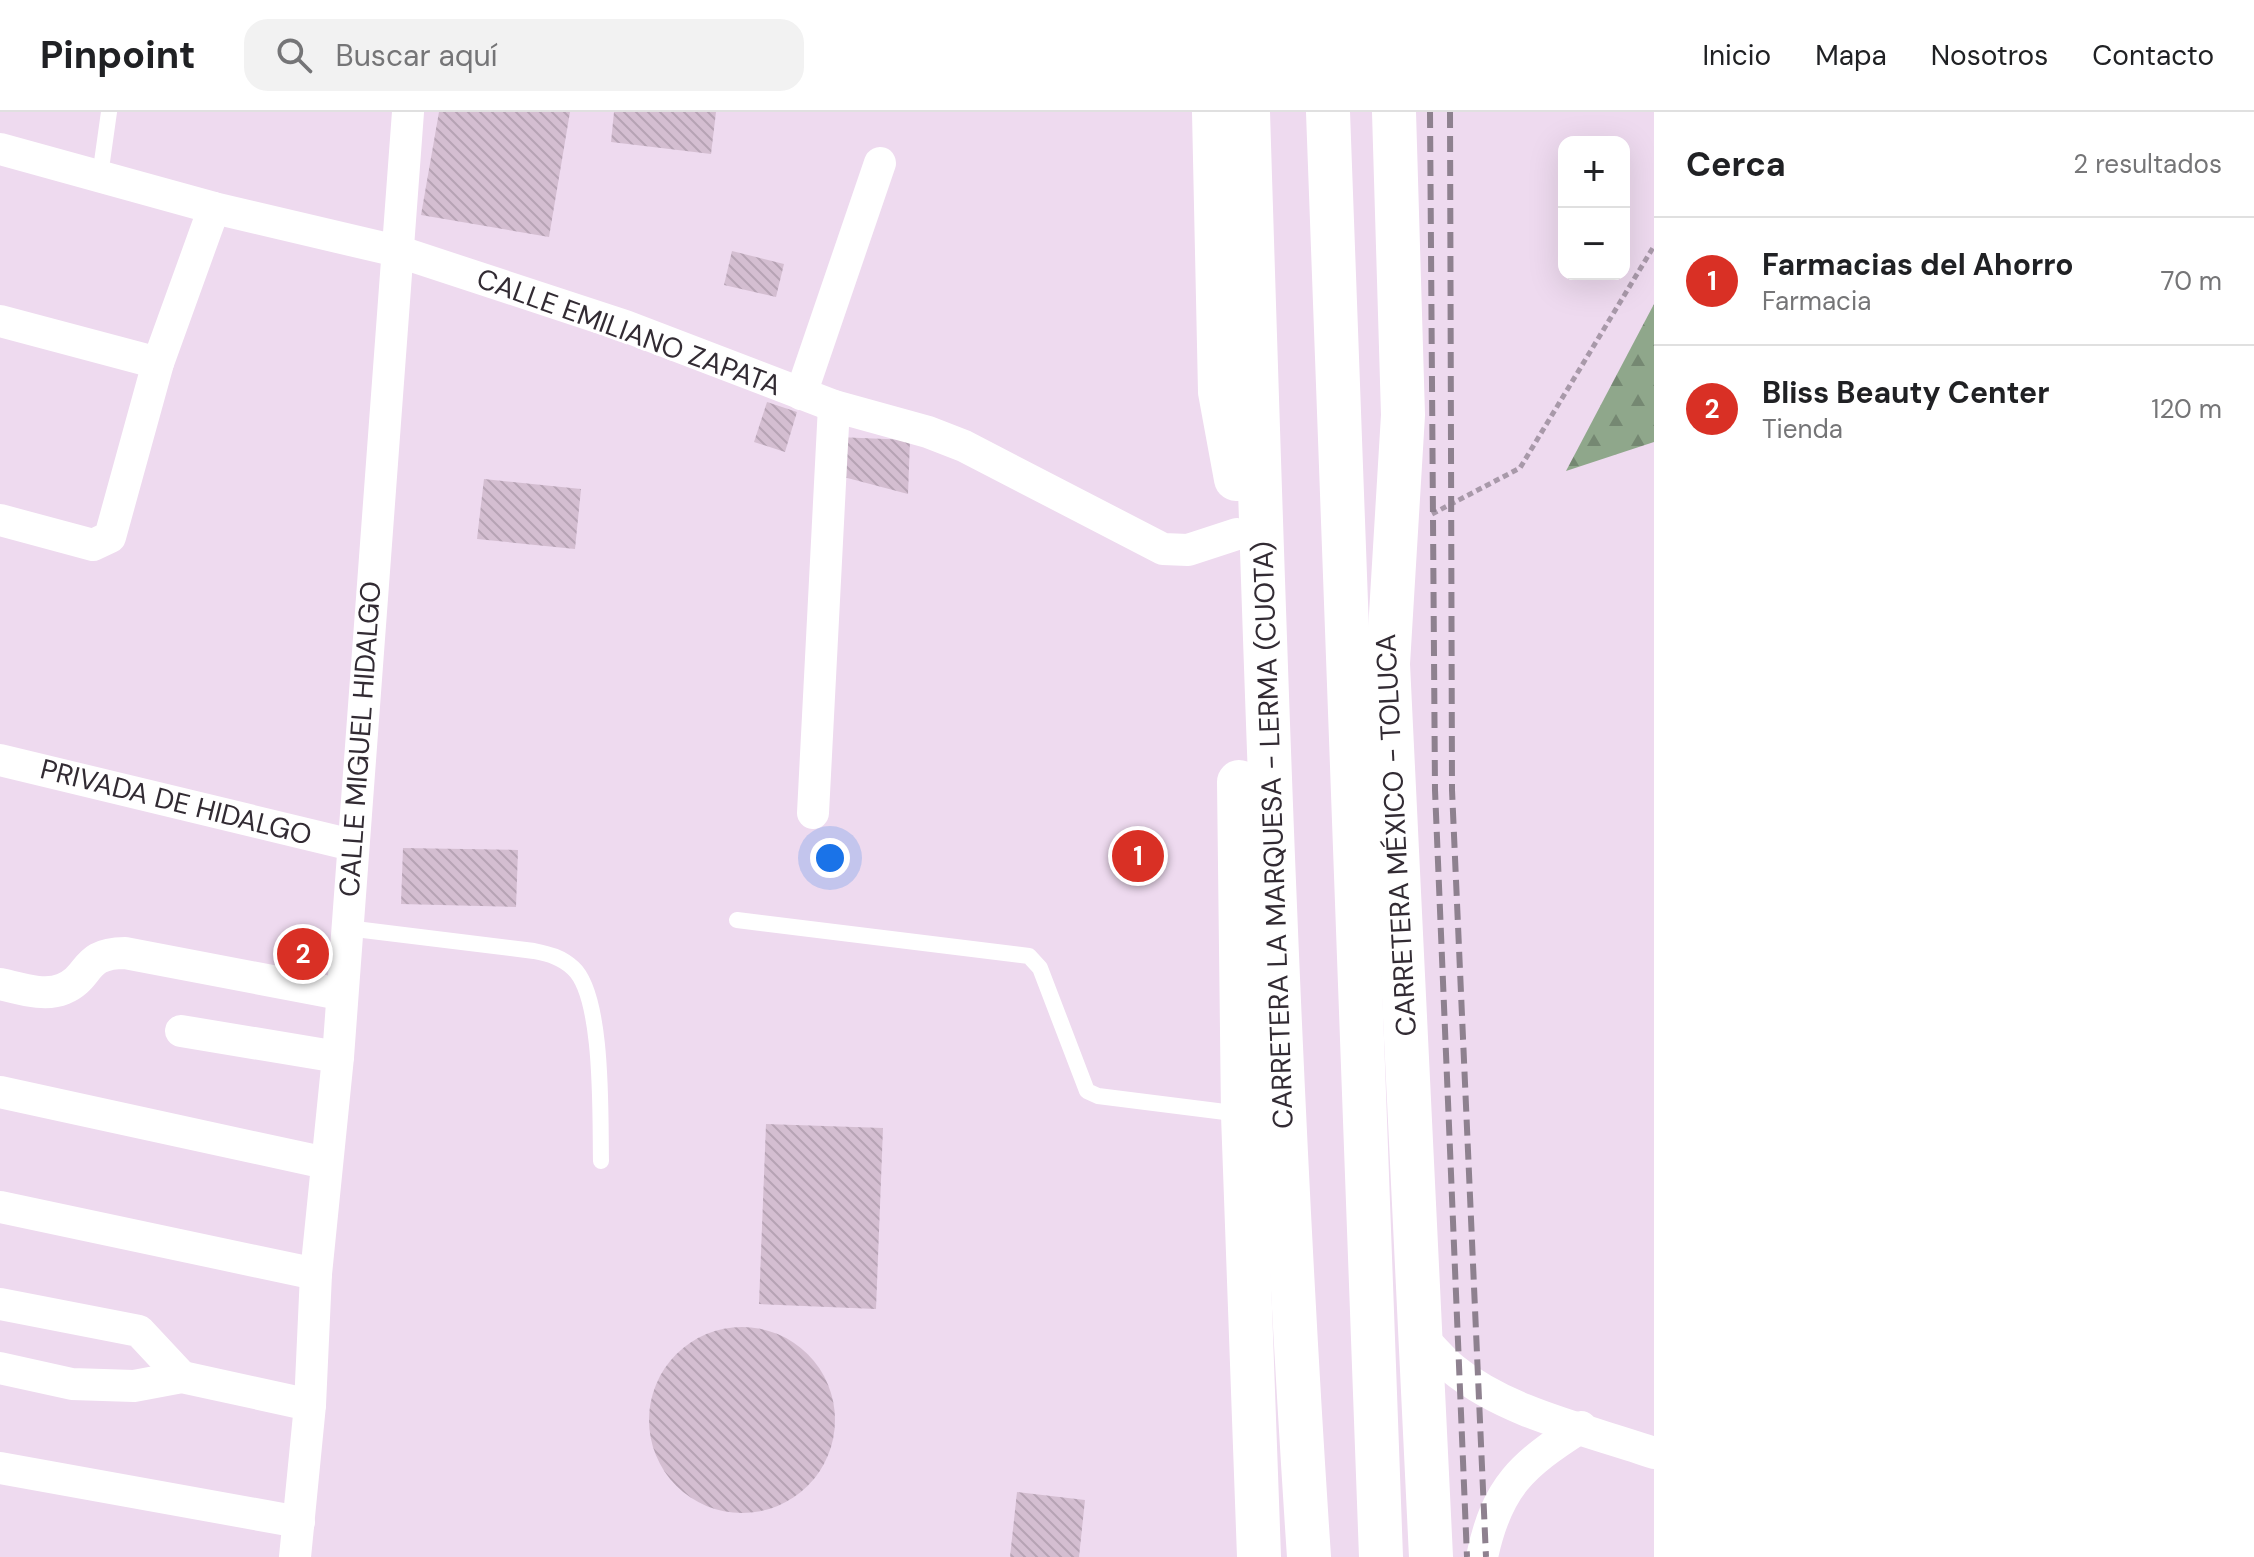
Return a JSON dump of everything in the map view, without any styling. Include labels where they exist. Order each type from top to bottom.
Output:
[{"type":"main road","points":[[1214,112],[1220,392],[1236,479]]},
{"type":"main road","points":[[1226,112],[1237,534],[1243,1115],[1259,1557]]},
{"type":"main road","name":"CARRETERA LA MARQUESA - LERMA (CUOTA)","points":[[1248,112],[1269,796],[1293,1316],[1309,1557]]},
{"type":"main road","points":[[1328,112],[1381,1557]]},
{"type":"main road","name":"CARRETERA MÉXICO - TOLUCA","points":[[1363,112],[1418,1334],[1431,1557]]},
{"type":"main road","points":[[1388,664],[1403,415],[1394,112]]},
{"type":"street","name":"CALLE MIGUEL HIDALGO","points":[[295,1557],[310,1405],[316,1274],[338,1057],[340,994],[408,112]]},
{"type":"street","name":"CALLE EMILIANO ZAPATA","points":[[0,149],[214,208],[397,251],[625,326],[834,406],[928,432],[964,446],[1163,549],[1188,550],[1237,534]]},
{"type":"street","points":[[801,394],[880,163]]},
{"type":"street","points":[[0,520],[93,545],[110,537],[158,363],[214,208]]},
{"type":"street","points":[[0,321],[158,363]]},
{"type":"street","points":[[813,813],[834,406]]},
{"type":"street","name":"PRIVADA DE HIDALGO","points":[[0,760],[352,845]]},
{"type":"street","points":[[0,984],[36,992],[62,990],[102,954],[125,953],[340,994]]},
{"type":"street","points":[[181,1031],[338,1057]]},
{"type":"street","points":[[0,1092],[326,1163]]},
{"type":"street","points":[[0,1207],[316,1274]]},
{"type":"street","points":[[0,1304],[139,1331],[182,1377]]},
{"type":"street","points":[[1418,1334],[1453,1369],[1490,1393],[1654,1453]]},
{"type":"street","points":[[0,1368],[72,1384],[134,1386],[182,1377],[310,1405]]},
{"type":"street","points":[[1482,1557],[1488,1528],[1517,1472],[1581,1427]]},
{"type":"street","points":[[0,1468],[299,1522]]},
{"type":"lane","points":[[100,176],[109,112]]},
{"type":"lane","points":[[737,920],[1029,956],[1040,968],[1087,1091],[1098,1096],[1243,1115]]},
{"type":"lane","points":[[347,928],[554,954],[575,969],[586,988],[598,1058],[601,1161]]},
{"type":"path","points":[[1430,515],[1520,468],[1654,246]]},
{"type":"green space","points":[[1654,304],[1654,442],[1566,471]]},
{"type":"building","points":[[439,112],[570,112],[549,237],[421,215]]},
{"type":"building","points":[[614,112],[716,112],[711,154],[611,142]]},
{"type":"building","points":[[732,251],[784,264],[776,297],[724,285]]},
{"type":"building","points":[[767,402],[797,412],[785,452],[754,442]]},
{"type":"building","points":[[837,437],[910,440],[908,494],[836,475]]},
{"type":"building","points":[[484,479],[581,489],[575,549],[477,539]]},
{"type":"building","points":[[403,848],[518,850],[516,907],[401,904]]},
{"type":"building","points":[[766,1124],[883,1128],[876,1309],[759,1304]]},
{"type":"building","points":[[742,1327],[777,1334],[807,1355],[828,1385],[835,1420],[828,1455],[807,1485],[777,1506],[742,1513],[707,1506],[677,1485],[656,1455],[649,1420],[656,1385],[677,1355],[707,1334]]},
{"type":"building","points":[[1017,1492],[1085,1500],[1079,1557],[1010,1557]]},
{"type":"railway","points":[[1430,112],[1435,790],[1467,1557]]},
{"type":"railway","points":[[1450,112],[1452,790],[1486,1557]]},
{"type":"place","name":"Farmacias del Ahorro","points":[[1138,856]]},
{"type":"place","name":"Bliss Beauty Center","points":[[303,954]]}]
